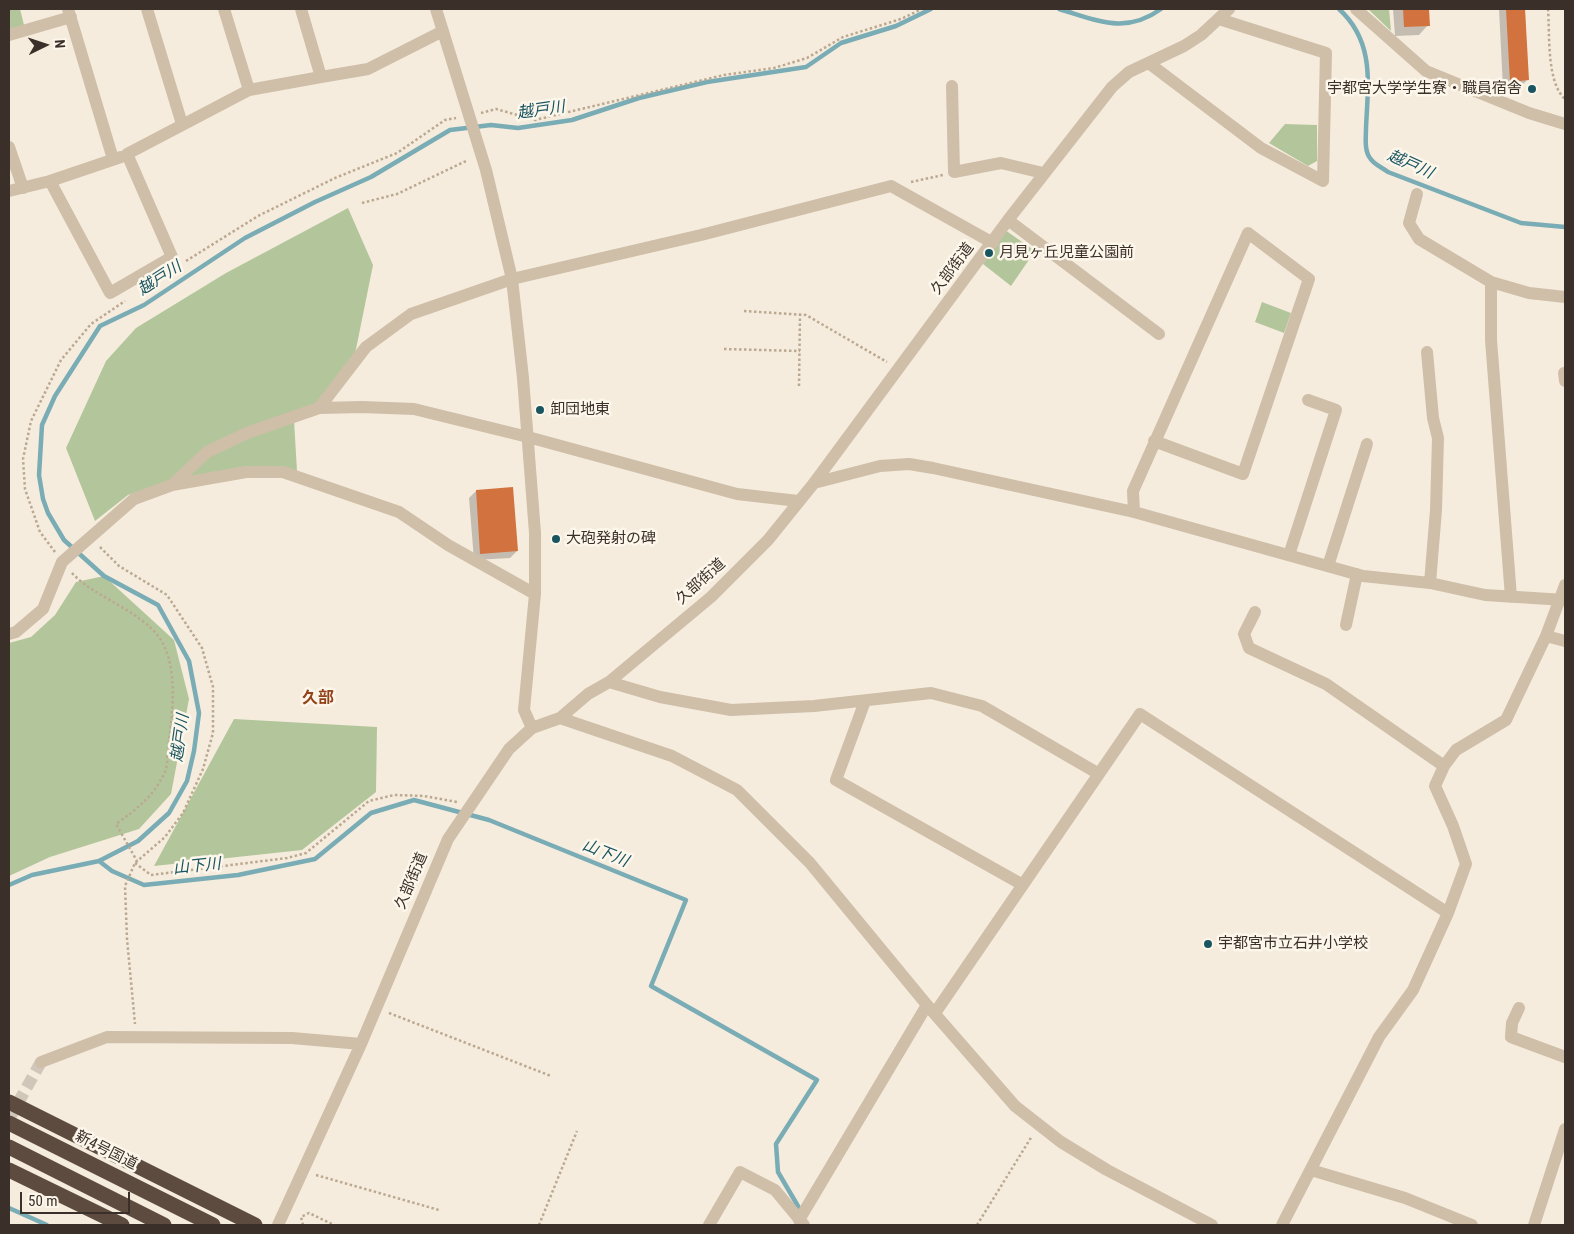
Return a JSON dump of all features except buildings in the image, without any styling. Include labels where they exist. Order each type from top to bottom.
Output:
[{"type":"highway","points":[[9,1102],[255,1225]]},
{"type":"highway","name":"新4号国道","points":[[9,1123],[213,1225]]},
{"type":"highway","points":[[9,1147],[164,1225]]},
{"type":"highway","points":[[9,1170],[122,1225]]},
{"type":"street","points":[[147,9],[182,124]]},
{"type":"street","points":[[224,9],[249,90]]},
{"type":"street","points":[[302,9],[321,76]]},
{"type":"street","points":[[436,9],[481,153],[512,279],[528,437],[535,532],[535,594],[524,710],[532,728]]},
{"type":"street","name":"久部街道","points":[[278,1225],[361,1044],[448,838],[509,749],[532,728],[560,718],[588,694],[609,682],[711,597],[768,540],[814,483],[897,368],[993,243],[1043,173],[1112,87],[1129,72],[1150,64],[1184,46],[1229,9]]},
{"type":"street","points":[[1356,9],[1426,71],[1529,113],[1565,124]]},
{"type":"street","points":[[9,36],[70,13],[113,159]]},
{"type":"street","points":[[1150,64],[1261,148],[1323,182],[1326,53],[1219,19]]},
{"type":"street","points":[[9,191],[50,181],[127,154],[249,90],[368,68],[443,31]]},
{"type":"street","points":[[952,86],[954,172],[1001,163],[1043,173]]},
{"type":"street","points":[[9,147],[23,188]]},
{"type":"street","points":[[50,181],[110,293],[172,257],[127,154]]},
{"type":"street","points":[[318,408],[366,347],[411,314],[512,279],[701,235],[891,186],[993,243]]},
{"type":"street","points":[[1417,194],[1409,223],[1419,239],[1491,282],[1529,293],[1565,297]]},
{"type":"street","points":[[1008,220],[1159,334]]},
{"type":"street","points":[[1134,512],[1133,491],[1154,441],[1248,233],[1309,279],[1243,474],[1154,441]]},
{"type":"street","points":[[1491,282],[1491,340],[1511,597]]},
{"type":"street","points":[[1427,352],[1433,418],[1438,438],[1436,510],[1430,583]]},
{"type":"street","points":[[1289,555],[1336,410],[1308,400]]},
{"type":"street","points":[[172,485],[207,452],[247,432],[318,408],[362,407],[414,409],[528,437],[737,494],[798,502]]},
{"type":"street","points":[[1328,566],[1367,444]]},
{"type":"street","points":[[814,483],[880,466],[909,464],[1134,512],[1357,574],[1430,583],[1486,595],[1562,600]]},
{"type":"street","points":[[9,634],[16,632],[43,610],[62,562],[134,499],[172,485],[246,472],[283,472],[399,512],[448,544],[535,594]]},
{"type":"street","points":[[1346,625],[1357,574]]},
{"type":"street","points":[[1282,1225],[1378,1038],[1413,990],[1448,913],[1466,864],[1453,826],[1435,786],[1444,766],[1456,750],[1506,720],[1562,600],[1565,585]]},
{"type":"street","points":[[1255,612],[1244,634],[1249,648],[1326,684],[1444,766]]},
{"type":"street","points":[[1546,636],[1565,642]]},
{"type":"street","points":[[609,682],[660,697],[731,710],[814,706],[931,693],[982,706],[1099,774]]},
{"type":"street","points":[[865,701],[836,780],[1023,885]]},
{"type":"street","points":[[710,1225],[740,1172],[775,1190],[801,1223],[931,1009],[1023,885],[1140,714],[1448,913]]},
{"type":"street","points":[[560,718],[672,756],[737,790],[810,863],[931,1009],[1015,1106],[1061,1142],[1108,1170],[1212,1225]]},
{"type":"street","points":[[1519,1008],[1512,1023],[1511,1037],[1565,1057]]},
{"type":"street","points":[[41,1062],[107,1038],[292,1038],[361,1044]]},
{"type":"street","points":[[1534,1225],[1565,1129]]},
{"type":"street","points":[[1310,1170],[1405,1198],[1472,1225]]},
{"type":"path","points":[[181,264],[258,216],[335,178],[397,153],[445,120],[496,110],[535,120],[724,75],[774,68],[807,58],[842,37],[901,19],[922,9]]},
{"type":"path","points":[[1548,9],[1554,81],[1560,94],[1565,98]]},
{"type":"path","points":[[362,203],[397,194],[481,153]]},
{"type":"path","points":[[891,186],[954,172]]},
{"type":"path","points":[[132,297],[91,324],[61,360],[31,421],[23,459],[25,489],[40,532],[62,562],[82,583],[138,618],[160,640],[171,669],[173,697],[166,770],[145,804],[116,824],[136,862],[151,875],[287,858],[306,853],[369,801],[394,795],[424,796],[471,804]]},
{"type":"path","points":[[744,311],[806,315],[897,368]]},
{"type":"path","points":[[799,386],[800,314]]},
{"type":"path","points":[[724,350],[800,351]]},
{"type":"path","points":[[91,537],[119,566],[168,595],[202,648],[213,687],[213,733],[203,769],[183,813],[165,836],[136,862],[125,886],[127,939],[137,1038]]},
{"type":"path","points":[[376,1008],[551,1076]]},
{"type":"path","points":[[977,1225],[1039,1124]]},
{"type":"path","points":[[539,1225],[577,1131]]},
{"type":"path","points":[[303,1171],[439,1210]]},
{"type":"path","points":[[303,1225],[301,1217],[309,1213],[334,1225]]},
{"type":"green space","points":[[9,9],[20,9],[24,25],[9,30]]},
{"type":"green space","points":[[1368,9],[1389,9],[1391,31]]},
{"type":"green space","points":[[1285,124],[1317,125],[1317,161],[1308,166],[1269,143]]},
{"type":"green space","points":[[348,208],[373,265],[353,364],[314,405],[294,420],[297,471],[241,467],[174,480],[128,495],[95,521],[66,448],[106,361],[136,328],[226,273]]},
{"type":"green space","points":[[1005,230],[1035,251],[1011,286],[983,264]]},
{"type":"green space","points":[[1262,302],[1291,313],[1284,333],[1255,322]]},
{"type":"green space","points":[[104,576],[174,640],[189,699],[171,794],[139,829],[50,857],[9,876],[9,643],[31,637],[55,615],[76,582]]},
{"type":"green space","points":[[234,719],[377,727],[376,792],[302,850],[154,866]]},
{"type":"waterway","name":"越戸川","points":[[9,885],[32,875],[99,861],[138,841],[169,813],[187,781],[194,751],[199,713],[189,661],[158,605],[104,576],[64,540],[48,513],[43,499],[39,475],[42,425],[55,396],[100,326],[144,305],[245,238],[315,202],[371,177],[450,130],[491,125],[518,128],[572,120],[639,98],[707,82],[806,67],[841,43],[896,26],[931,9]]},
{"type":"waterway","name":"越戸川","points":[[1059,9],[1111,23],[1135,22],[1161,9]]},
{"type":"waterway","name":"越戸川","points":[[1339,9],[1351,22],[1359,35],[1364,49],[1368,79],[1366,143],[1368,155],[1373,162],[1388,172],[1521,223],[1565,227]]},
{"type":"waterway","name":"山下川","points":[[99,861],[112,871],[144,885],[238,875],[315,859],[371,813],[414,800],[489,820],[686,900],[651,986],[817,1080],[776,1144],[778,1172],[802,1213]]},
{"type":"waterway","points":[[9,1208],[47,1225]]},
{"type":"tunnel","points":[[9,1119],[41,1062]]},
{"type":"place","name":"宇都宮大学学生寮・職員宿舎","points":[[1532,89]]},
{"type":"place","name":"月見ヶ丘児童公園前","points":[[989,253]]},
{"type":"place","name":"卸団地東","points":[[540,410]]},
{"type":"place","name":"大砲発射の碑","points":[[556,539]]},
{"type":"place","name":"宇都宮市立石井小学校","points":[[1208,944]]},
{"type":"district","name":"久部","points":[[318,699]]}]
